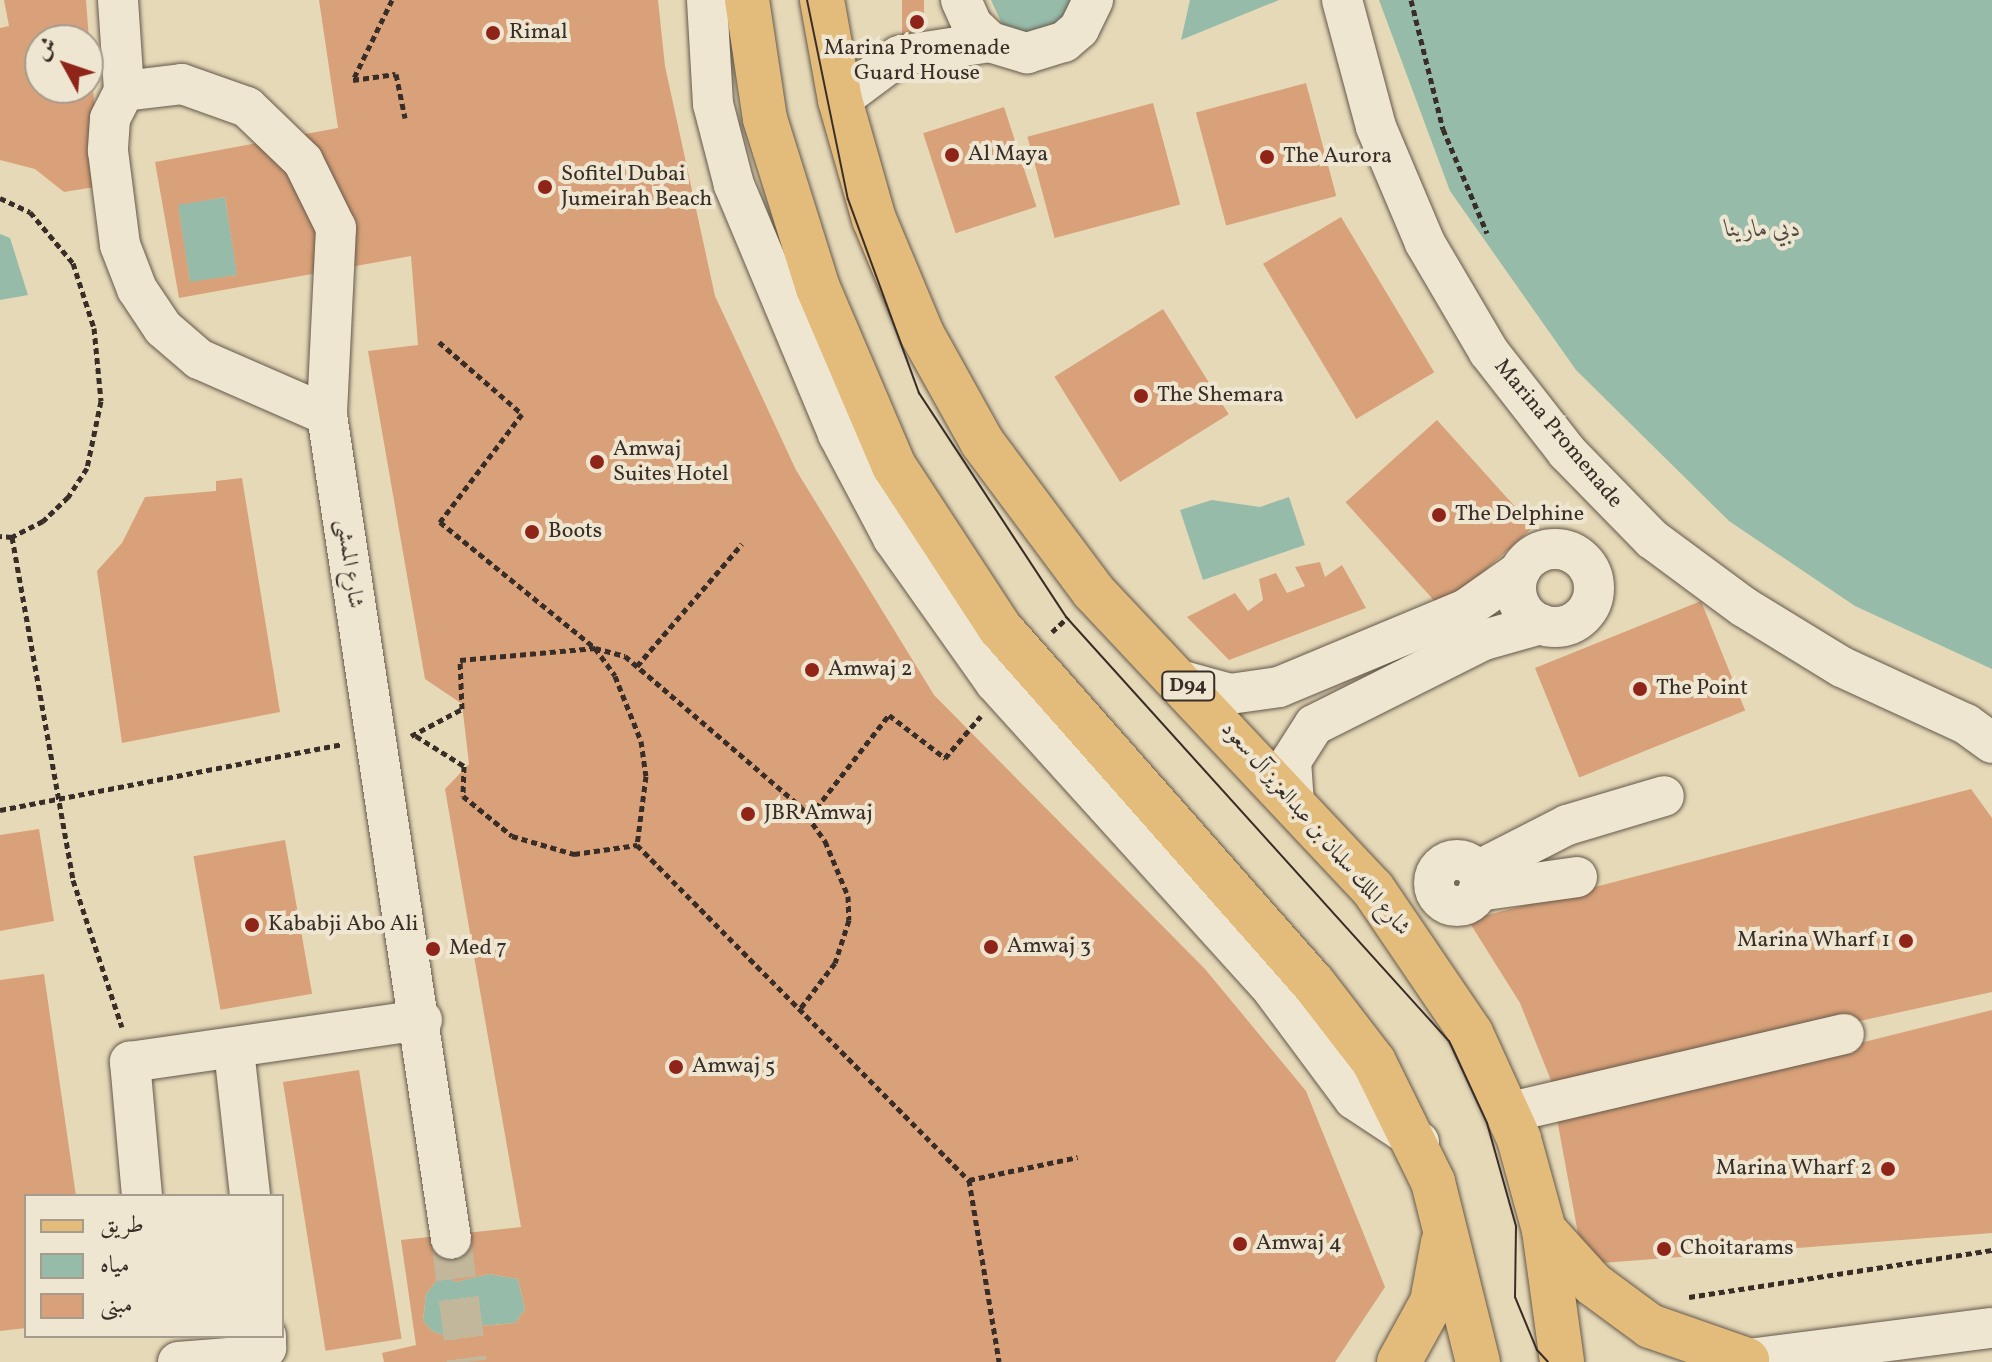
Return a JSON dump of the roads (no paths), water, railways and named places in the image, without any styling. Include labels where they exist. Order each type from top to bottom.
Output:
[{"type":"main road","points":[[747,0],[765,119],[818,288],[866,408],[926,522],[1033,668],[1345,1023],[1419,1142],[1445,1223],[1478,1362]]},
{"type":"main road","name":"شارع الملك سلمان بن عبدالعزيز آل سعود","points":[[822,0],[840,100],[897,277],[982,442],[1093,591],[1183,681],[1399,921],[1471,1033],[1507,1113],[1544,1230],[1562,1362]]},
{"type":"main road","points":[[1399,1362],[1432,1302],[1445,1223]]},
{"type":"main road","points":[[1544,1230],[1593,1284],[1650,1326],[1736,1361]]},
{"type":"street","points":[[118,0],[124,91],[110,119],[108,151],[120,245],[149,310],[180,345],[219,371],[327,415]]},
{"type":"street","points":[[707,0],[713,104],[734,185],[838,434],[893,538],[995,682],[1257,971],[1354,1099],[1419,1142]]},
{"type":"street","points":[[961,0],[972,25],[990,42]]},
{"type":"street","points":[[840,100],[899,56],[990,42],[1027,53],[1046,50],[1079,29],[1093,0]]},
{"type":"street","name":"Marina Promenade","points":[[1342,0],[1376,127],[1425,243],[1489,352],[1610,499],[1697,574],[1780,631],[1842,667],[1966,724],[1992,743]]},
{"type":"street","name":"شارع الممشى","points":[[124,91],[162,83],[224,96],[286,140],[317,184],[338,247],[329,318],[327,415],[374,738],[422,1020],[451,1239]]},
{"type":"street","points":[[1183,681],[1230,694],[1279,687],[1456,614],[1520,571],[1538,553],[1563,550],[1610,499]]},
{"type":"street","points":[[1294,804],[1291,761],[1314,725],[1484,640],[1541,624],[1566,625],[1592,599],[1592,573],[1563,550]]},
{"type":"street","points":[[1520,571],[1517,596],[1541,624]]},
{"type":"street","points":[[1477,881],[1567,825],[1664,796]]},
{"type":"street","points":[[1399,921],[1437,894],[1436,874],[1450,861],[1477,881],[1577,877]]},
{"type":"street","points":[[142,1194],[130,1062],[234,1050],[244,1043],[422,1020]]},
{"type":"street","points":[[1507,1113],[1844,1034]]},
{"type":"street","points":[[234,1050],[250,1194]]},
{"type":"street","points":[[1736,1361],[1859,1348],[1992,1328]]},
{"type":"street","points":[[159,1338],[163,1362]]},
{"type":"street","points":[[178,1362],[255,1356],[266,1348],[266,1338]]},
{"type":"water","points":[[991,0],[1092,0],[1052,44],[1004,28]]},
{"type":"water","points":[[1190,0],[1279,0],[1181,40]]},
{"type":"water","name":"دبي مارينا","points":[[1379,0],[1992,0],[1992,669],[1855,606],[1729,521],[1576,370],[1450,191]]},
{"type":"water","points":[[225,197],[237,275],[190,283],[178,205]]},
{"type":"water","points":[[0,234],[10,238],[28,295],[0,300]]},
{"type":"water","points":[[1289,497],[1305,545],[1203,580],[1180,510],[1212,500],[1260,507]]},
{"type":"water","points":[[443,1272],[455,1282],[489,1274],[518,1279],[525,1310],[515,1323],[480,1326],[455,1340],[432,1331],[423,1321],[426,1294]]},
{"type":"tunnel","points":[[451,1239],[467,1362]]},
{"type":"tram line","points":[[807,0],[848,199],[919,393],[1067,618],[1449,1041],[1487,1123],[1516,1226],[1515,1297],[1537,1350],[1548,1362]]},
{"type":"place","name":"Marina Promenade Guard House","points":[[917,22]]},
{"type":"place","name":"Rimal","points":[[493,33]]},
{"type":"place","name":"Al Maya","points":[[952,155]]},
{"type":"place","name":"The Aurora","points":[[1267,157]]},
{"type":"place","name":"Sofitel Dubai Jumeirah Beach","points":[[545,187]]},
{"type":"place","name":"The Shemara","points":[[1141,396]]},
{"type":"place","name":"Amwaj Suites Hotel","points":[[597,462]]},
{"type":"place","name":"The Delphine","points":[[1439,515]]},
{"type":"place","name":"Boots","points":[[532,532]]},
{"type":"place","name":"Amwaj 2","points":[[812,670]]},
{"type":"place","name":"The Point","points":[[1640,689]]},
{"type":"place","name":"JBR Amwaj","points":[[748,814]]},
{"type":"place","name":"Kababji Abo Ali","points":[[252,925]]},
{"type":"place","name":"Marina Wharf 1","points":[[1906,941]]},
{"type":"place","name":"Amwaj 3","points":[[991,947]]},
{"type":"place","name":"Med 7","points":[[433,949]]},
{"type":"place","name":"Amwaj 5","points":[[676,1067]]},
{"type":"place","name":"Marina Wharf 2","points":[[1888,1169]]},
{"type":"place","name":"Amwaj 4","points":[[1240,1244]]},
{"type":"place","name":"Choitarams","points":[[1664,1249]]}]
